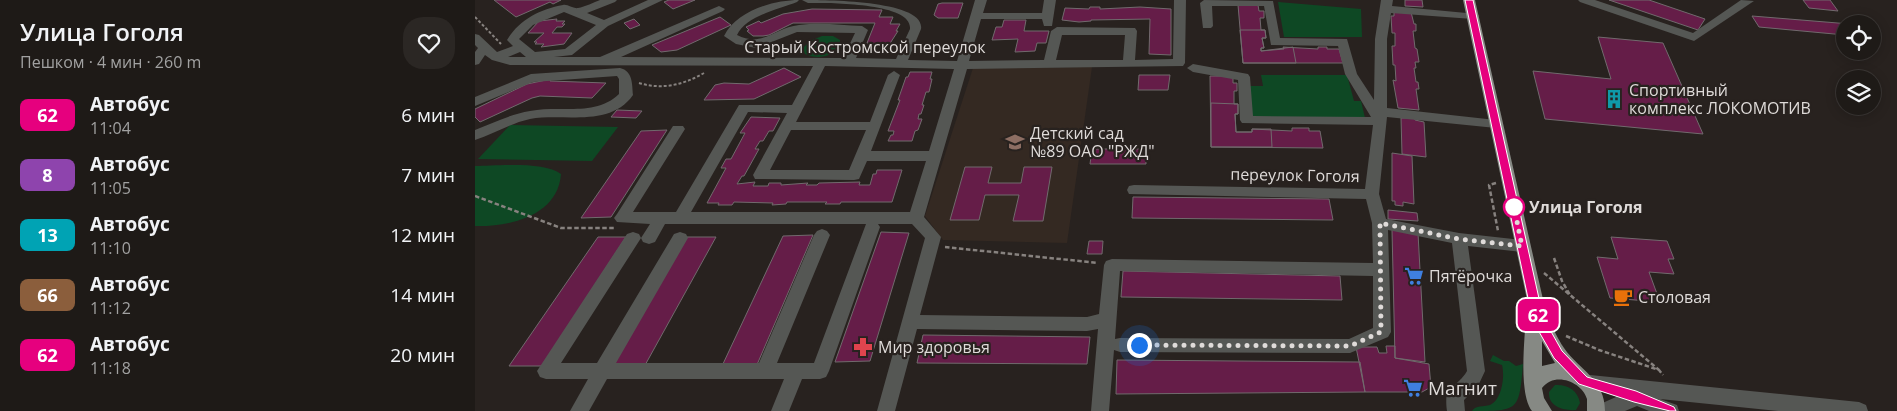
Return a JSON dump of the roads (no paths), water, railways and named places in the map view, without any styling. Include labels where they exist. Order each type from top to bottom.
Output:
[{"type":"main road","points":[[1469,0],[1534,303],[1550,342],[1591,389],[1596,398],[1596,411]]},
{"type":"main road","points":[[1534,303],[1536,403]]},
{"type":"main road","points":[[1536,403],[1536,379],[1542,374],[1550,371],[1563,372],[1583,380]]},
{"type":"street","points":[[579,12],[611,0]]},
{"type":"street","points":[[604,24],[579,12],[565,8],[533,18],[517,31],[513,40],[532,56],[568,52],[604,24],[657,0]]},
{"type":"street","points":[[793,0],[739,22],[731,29],[730,36],[739,42],[752,46],[764,43],[796,29],[862,30],[848,62]]},
{"type":"street","points":[[808,0],[886,1],[905,7],[914,16],[916,26],[854,175],[760,175],[821,62]]},
{"type":"street","points":[[916,218],[981,0]]},
{"type":"street","points":[[1050,0],[1047,16],[1048,25],[1057,30],[1131,31],[1129,64]]},
{"type":"street","name":"Старый Костромской переулок","points":[[496,57],[509,61],[848,62],[897,69],[961,65],[1179,64],[1180,0]]},
{"type":"street","points":[[1584,0],[1694,37],[1747,0]]},
{"type":"street","points":[[1207,26],[1206,3],[1269,3],[1275,42],[1343,42],[1351,74],[1380,117]]},
{"type":"street","points":[[1372,194],[1380,117],[1381,39],[1387,4],[1473,16]]},
{"type":"street","points":[[602,61],[719,9]]},
{"type":"street","points":[[976,16],[1047,16]]},
{"type":"street","points":[[1049,64],[1057,30]]},
{"type":"street","points":[[475,38],[496,57],[521,47]]},
{"type":"street","points":[[475,61],[484,48]]},
{"type":"street","points":[[531,78],[549,61]]},
{"type":"street","points":[[1193,68],[1244,77],[1247,120],[1380,117],[1496,124]]},
{"type":"street","points":[[475,102],[531,78],[620,72],[625,78],[626,95],[620,104],[607,109],[532,115],[510,120],[475,135]]},
{"type":"street","points":[[680,218],[744,108],[796,109]]},
{"type":"street","points":[[787,126],[875,126]]},
{"type":"street","points":[[679,129],[622,218],[916,218],[933,237],[886,411]]},
{"type":"street","points":[[862,156],[935,156]]},
{"type":"street","name":"переулок Гоголя","points":[[1120,345],[1350,346],[1381,332],[1380,223],[1372,194],[1133,190]]},
{"type":"street","points":[[661,218],[633,235],[546,371],[820,371],[872,226]]},
{"type":"street","points":[[1380,223],[1459,239],[1522,246]]},
{"type":"street","points":[[765,371],[822,236]]},
{"type":"street","points":[[579,411],[679,238]]},
{"type":"street","points":[[1456,411],[1454,398],[1470,384],[1476,371],[1459,239]]},
{"type":"street","points":[[1100,411],[1112,264],[1381,270]]},
{"type":"street","points":[[911,322],[1087,324],[1107,320]]},
{"type":"street","points":[[780,411],[796,371]]},
{"type":"street","points":[[1583,380],[1663,383],[1859,411]]},
{"type":"street","points":[[1583,380],[1636,397],[1670,411]]},
{"type":"street","points":[[1605,411],[1663,383]]},
{"type":"place","name":"Спортивный комплекс ЛОКОМОТИВ","points":[[1614,99]]},
{"type":"place","name":"Детский сад №89 ОАО \"РЖД\"","points":[[1015,142]]},
{"type":"place","name":"Улица Гоголя","points":[[1514,207]]},
{"type":"place","name":"Пятёрочка","points":[[1414,276]]},
{"type":"place","name":"Столовая","points":[[1623,297]]},
{"type":"place","name":"Мир здоровья","points":[[863,347]]},
{"type":"place","name":"Магнит","points":[[1413,388]]}]
